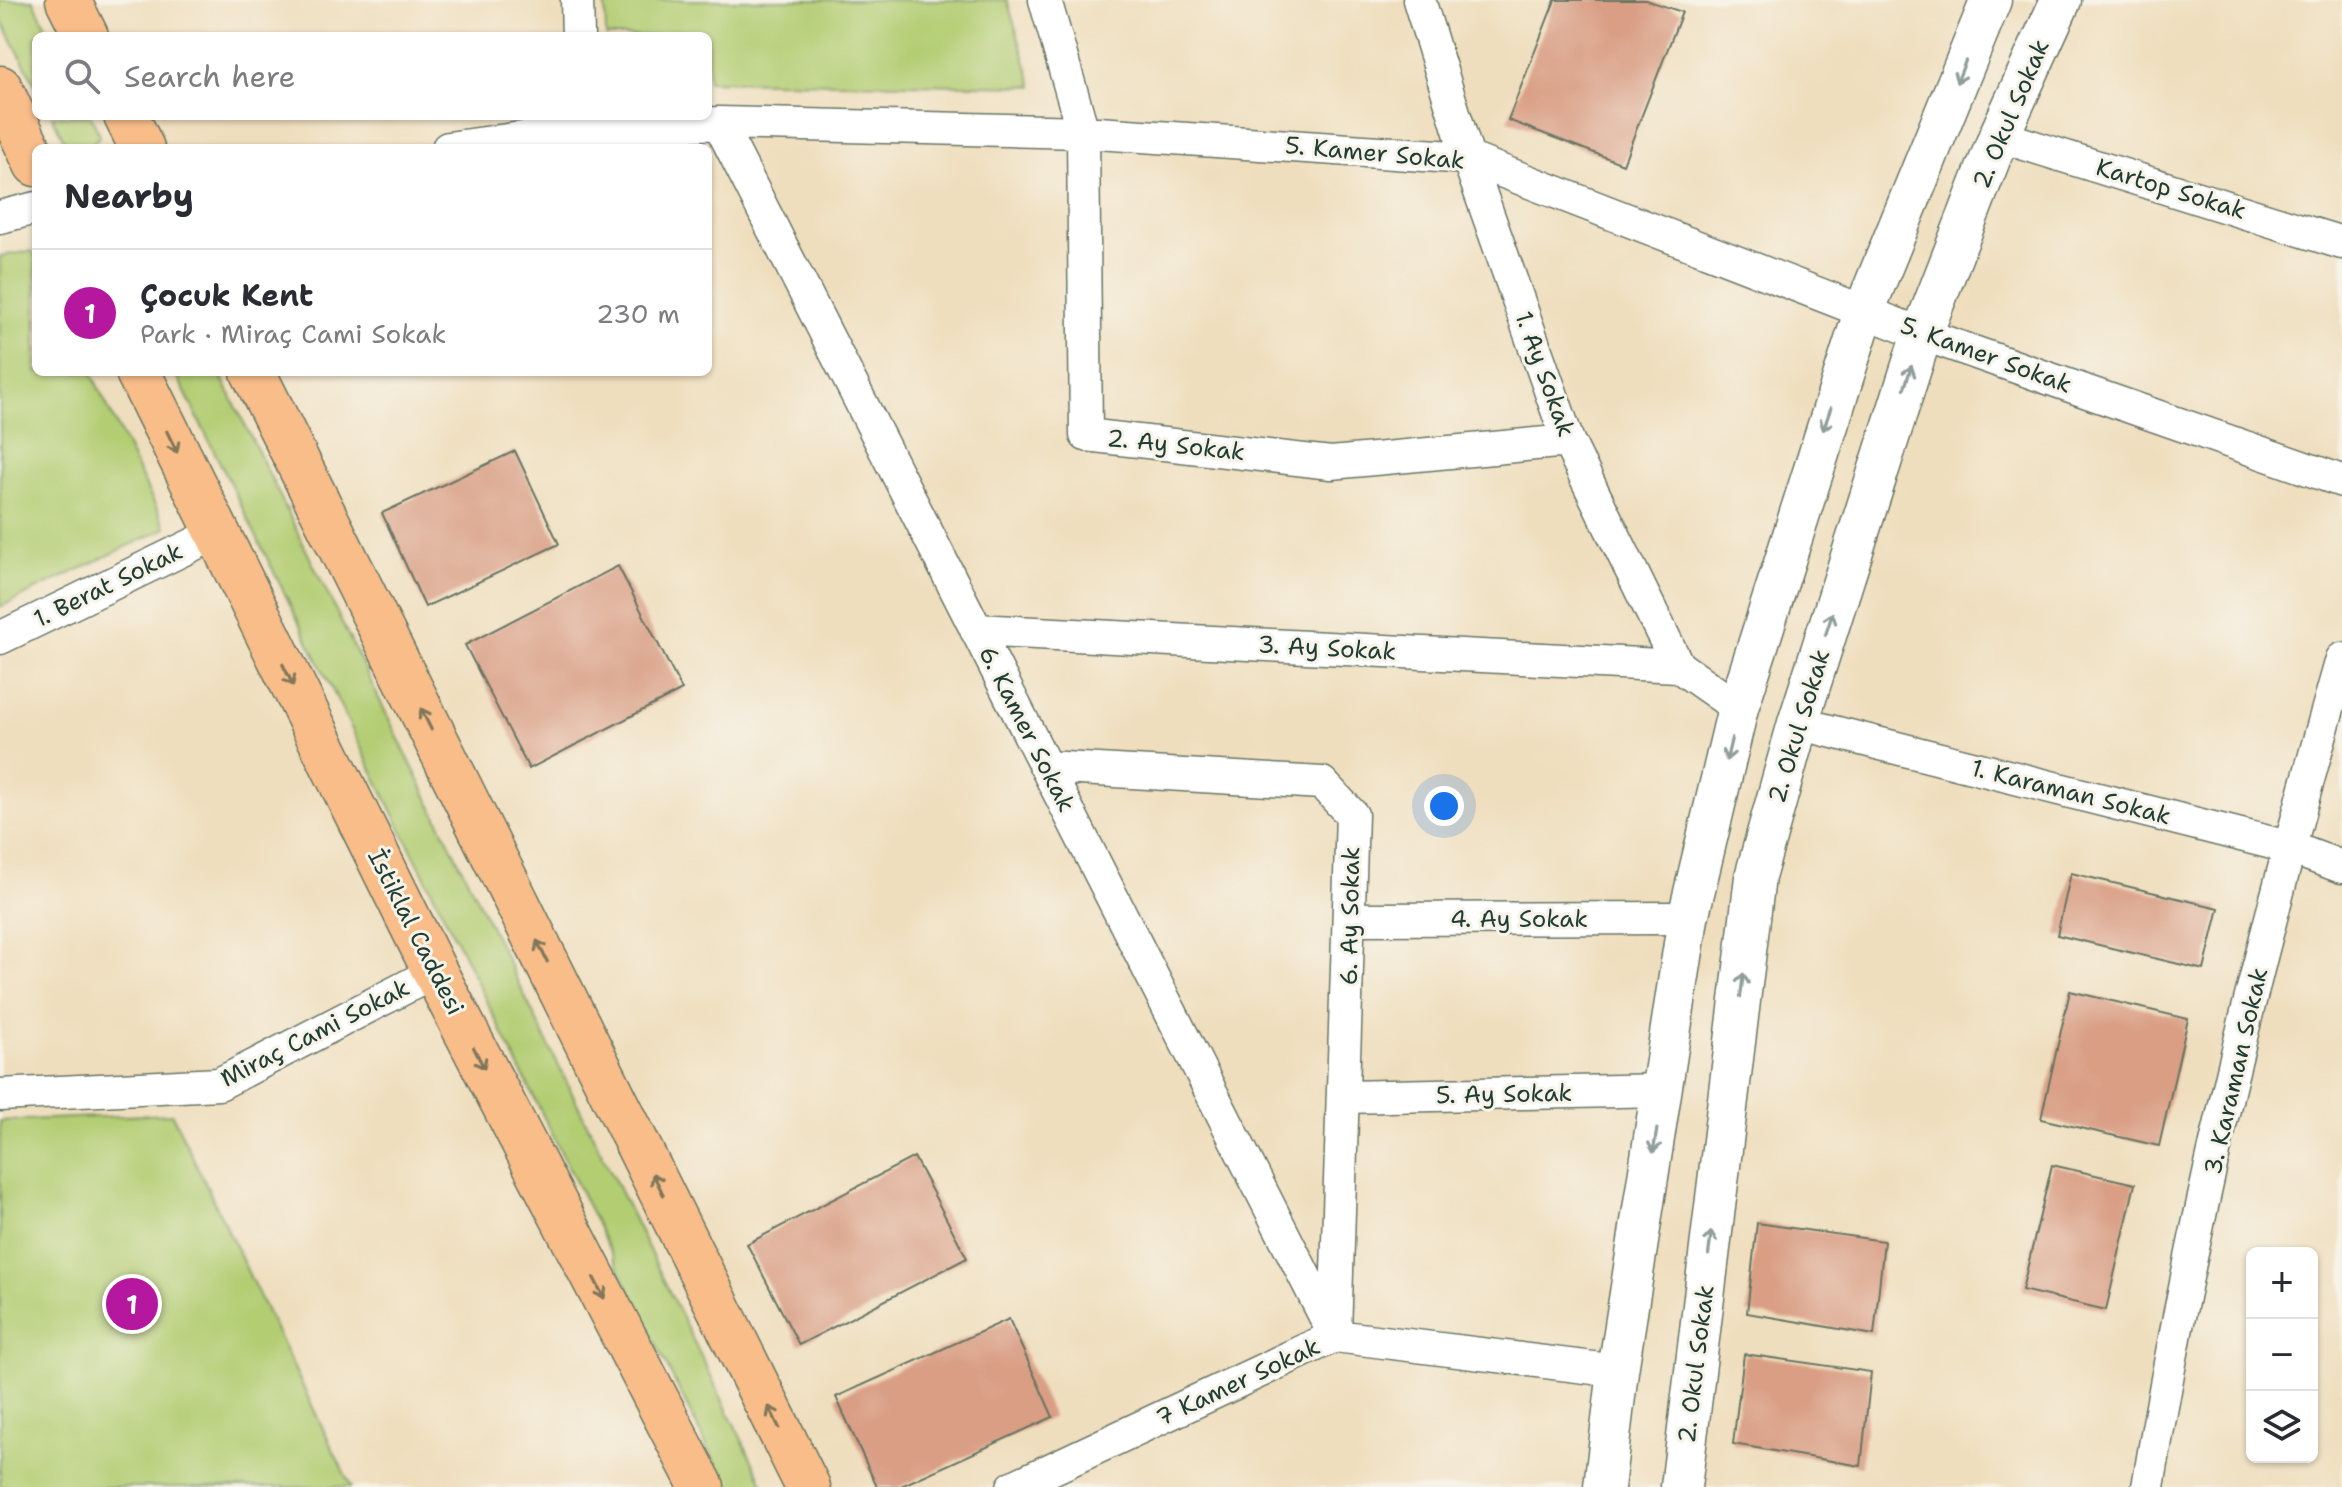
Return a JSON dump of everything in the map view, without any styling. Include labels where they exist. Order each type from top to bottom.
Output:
[{"type":"main road","points":[[68,0],[84,32]]},
{"type":"main road","points":[[0,88],[32,156]]},
{"type":"main road","points":[[128,120],[140,144]]},
{"type":"main road","name":"İstiklal Caddesi","points":[[140,376],[435,972],[702,1487]]},
{"type":"main road","points":[[255,376],[808,1487]]},
{"type":"street","points":[[577,0],[578,32]]},
{"type":"street","points":[[1045,0],[1083,132]]},
{"type":"street","name":"1. Ay Sokak","points":[[1419,0],[1468,158],[1568,441],[1678,666],[1738,708]]},
{"type":"street","points":[[1604,1487],[1618,1371],[1664,1090],[1688,918],[1738,708],[1865,309],[1991,0]]},
{"type":"street","name":"2. Okul Sokak","points":[[1681,1487],[1755,877],[1798,723],[1922,334],[1999,136],[2061,0]]},
{"type":"street","name":"5. Kamer Sokak","points":[[469,144],[580,123],[719,123],[1083,132],[1468,158],[1865,309],[1922,334],[2342,481]]},
{"type":"street","name":"6. Kamer Sokak","points":[[719,123],[1335,1336]]},
{"type":"street","name":"2. Ay Sokak","points":[[1083,132],[1086,435],[1331,463],[1568,441]]},
{"type":"street","name":"Kartop Sokak","points":[[1999,136],[2342,243]]},
{"type":"street","points":[[0,217],[32,209]]},
{"type":"street","name":"1. Berat Sokak","points":[[0,638],[217,533]]},
{"type":"street","name":"3. Ay Sokak","points":[[976,630],[1678,666]]},
{"type":"street","name":"3. Karaman Sokak","points":[[2148,1487],[2174,1332],[2288,847],[2342,659]]},
{"type":"street","points":[[1738,708],[1798,723]]},
{"type":"street","name":"1. Karaman Sokak","points":[[1798,723],[2288,847],[2342,867]]},
{"type":"street","name":"6. Ay Sokak","points":[[1046,767],[1322,783],[1352,815],[1335,1336]]},
{"type":"street","name":"4. Ay Sokak","points":[[1350,919],[1688,918]]},
{"type":"street","name":"Miraç Cami Sokak","points":[[0,1095],[219,1084],[435,972]]},
{"type":"street","name":"5. Ay Sokak","points":[[1344,1097],[1664,1090]]},
{"type":"street","name":"7 Kamer Sokak","points":[[1013,1487],[1335,1336],[1618,1371]]},
{"type":"green space","points":[[0,0],[33,0],[49,32],[32,32],[32,78],[0,17]]},
{"type":"green space","points":[[605,0],[1007,0],[1033,86],[712,81],[712,32],[606,32]]},
{"type":"green space","points":[[54,120],[93,120],[100,136],[91,144],[66,144]]},
{"type":"green space","points":[[32,251],[32,376],[93,376],[166,528],[0,607],[0,256]]},
{"type":"green space","points":[[177,376],[221,376],[765,1487],[727,1487]]},
{"type":"green space","points":[[172,1114],[351,1487],[0,1487],[0,1121]]},
{"type":"building","points":[[1555,0],[1646,0],[1682,12],[1623,164],[1508,120]]},
{"type":"building","points":[[515,451],[559,544],[425,607],[382,513]]},
{"type":"building","points":[[618,566],[682,690],[529,769],[465,645]]},
{"type":"building","points":[[2071,873],[2219,908],[2204,970],[2057,935]]},
{"type":"building","points":[[2070,991],[2188,1019],[2159,1146],[2041,1119]]},
{"type":"building","points":[[914,1157],[967,1258],[799,1345],[747,1244]]},
{"type":"building","points":[[2052,1165],[2135,1184],[2106,1310],[2022,1290]]},
{"type":"building","points":[[1757,1223],[1884,1241],[1874,1335],[1747,1313]]},
{"type":"building","points":[[1009,1319],[1053,1417],[899,1487],[877,1487],[836,1397]]},
{"type":"building","points":[[1744,1354],[1871,1372],[1861,1466],[1733,1444]]},
{"type":"place","name":"Çocuk Kent","points":[[132,1304]]}]
